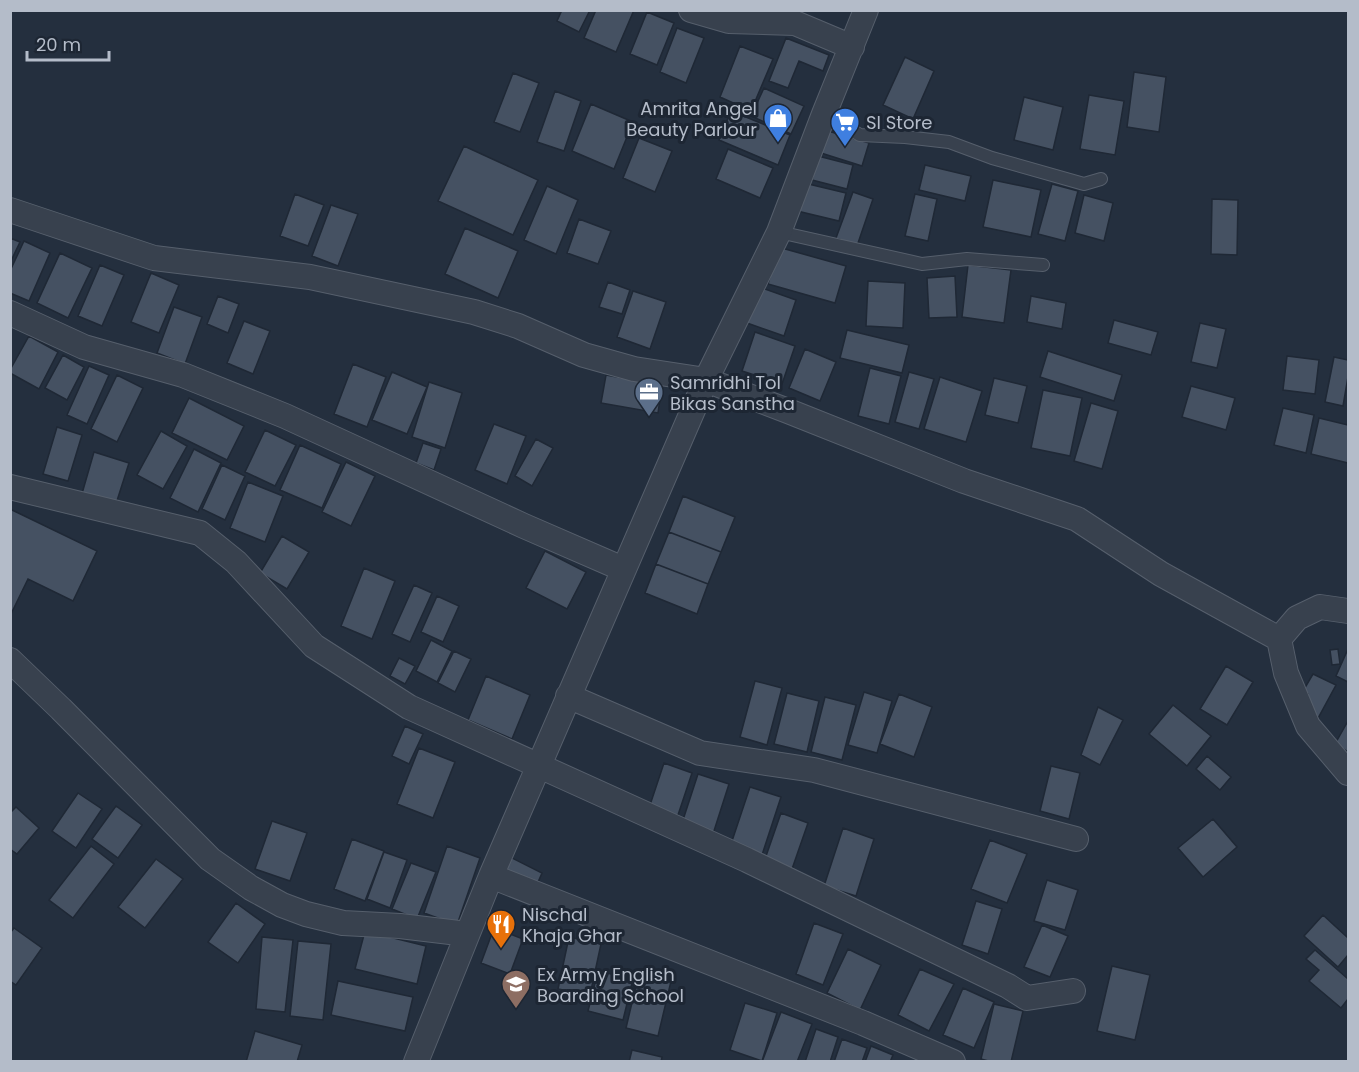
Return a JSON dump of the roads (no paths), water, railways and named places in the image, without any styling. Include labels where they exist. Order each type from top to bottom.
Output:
[{"type":"street","points":[[691,10],[729,21],[795,23],[852,46]]},
{"type":"street","points":[[416,1062],[491,876],[623,569],[706,380],[779,232],[866,10]]},
{"type":"street","points":[[10,210],[154,258],[310,277],[474,312],[518,326],[584,355],[634,369],[706,380],[964,481],[1077,519],[1161,574],[1279,639],[1286,673],[1308,726],[1348,773]]},
{"type":"street","points":[[10,313],[84,347],[183,375],[285,417],[623,569]]},
{"type":"street","points":[[10,486],[200,533],[236,562],[314,646],[409,707],[747,860],[1008,986],[1028,998],[1073,991]]},
{"type":"street","points":[[1279,639],[1297,618],[1320,607],[1348,611]]},
{"type":"street","points":[[10,660],[62,709],[210,859],[251,888],[282,905],[306,914],[343,923],[400,926],[467,934]]},
{"type":"street","points":[[568,696],[700,753],[814,770],[1076,839]]},
{"type":"street","points":[[491,876],[863,1023],[953,1062]]},
{"type":"lane","points":[[824,114],[860,135],[949,142],[1014,165],[1084,184],[1101,179]]},
{"type":"lane","points":[[779,232],[922,264],[967,259],[1043,265]]},
{"type":"place","name":"Amrita Angel Beauty Parlour","points":[[778,144]]},
{"type":"place","name":"SI Store","points":[[845,148]]},
{"type":"place","name":"Samridhi Tol Bikas Sanstha","points":[[649,418]]},
{"type":"place","name":"Nischal Khaja Ghar","points":[[501,950]]},
{"type":"place","name":"Ex Army English Boarding School","points":[[516,1010]]}]
